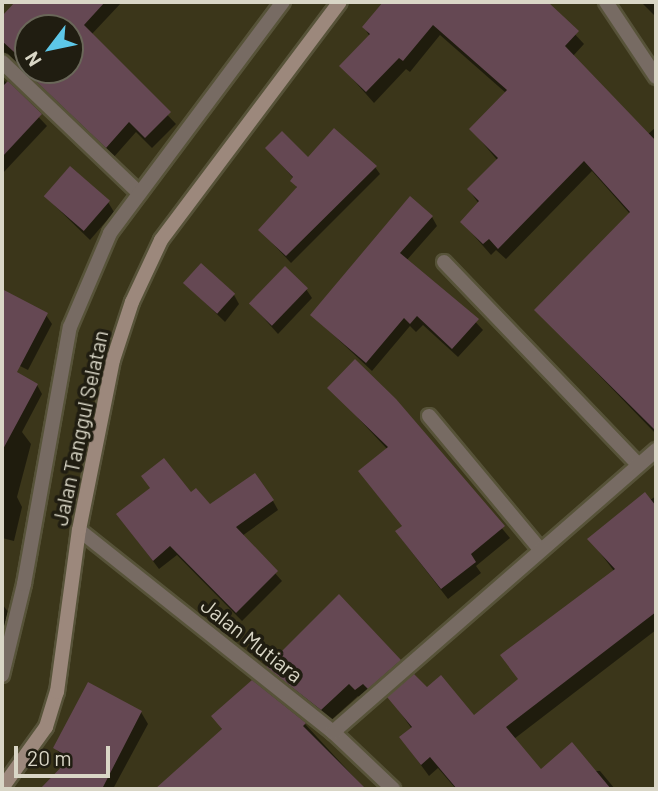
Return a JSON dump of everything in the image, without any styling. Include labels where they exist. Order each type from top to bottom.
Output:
[{"type":"street","name":"Jalan Tanggul Selatan","points":[[2,675],[24,584],[70,327],[110,233],[283,2]]},
{"type":"street","name":"Jalan Tanggul Selatan","points":[[2,788],[46,727],[57,692],[79,530],[113,360],[132,302],[161,240],[340,2]]},
{"type":"street","points":[[606,2],[656,77]]},
{"type":"street","points":[[2,62],[139,193]]},
{"type":"street","points":[[444,262],[639,465]]},
{"type":"street","points":[[429,416],[540,549]]},
{"type":"street","points":[[333,732],[656,450]]},
{"type":"street","name":"Jalan Mutiara","points":[[79,530],[333,732],[393,789]]},
{"type":"building","points":[[15,2],[105,2],[84,25],[84,14],[14,14],[14,52],[2,41],[2,16]]},
{"type":"building","points":[[383,2],[548,2],[579,31],[565,46],[656,141],[656,431],[534,310],[630,212],[584,161],[498,249],[489,239],[483,244],[460,222],[479,201],[467,189],[498,158],[469,129],[507,90],[433,25],[403,61],[399,58],[366,92],[339,66],[370,34],[362,27]]},
{"type":"building","points":[[84,25],[171,112],[145,138],[129,122],[106,148],[39,84],[84,84]]},
{"type":"building","points":[[8,81],[42,114],[2,157],[2,87]]},
{"type":"building","points":[[334,128],[377,166],[286,256],[258,230],[297,187],[290,181],[293,177],[265,148],[282,131],[308,157]]},
{"type":"building","points":[[70,166],[110,201],[84,231],[44,196]]},
{"type":"building","points":[[410,196],[433,216],[400,253],[479,319],[452,349],[417,316],[410,324],[404,318],[366,363],[310,315]]},
{"type":"building","points":[[201,263],[235,294],[217,314],[183,283]]},
{"type":"building","points":[[285,266],[308,288],[272,326],[249,303]]},
{"type":"building","points":[[2,289],[48,313],[17,372],[38,384],[2,451]]},
{"type":"building","points":[[355,359],[396,399],[505,526],[471,554],[476,562],[441,589],[395,531],[402,526],[358,471],[388,447],[327,388]]},
{"type":"building","points":[[164,458],[191,492],[196,488],[210,504],[255,473],[274,500],[236,527],[278,571],[236,613],[170,546],[153,561],[116,514],[150,488],[141,476]]},
{"type":"building","points":[[645,492],[656,506],[656,612],[506,727],[541,769],[572,742],[611,789],[457,789],[430,757],[421,765],[399,737],[412,727],[387,697],[414,674],[427,687],[441,675],[474,715],[518,679],[500,655],[615,569],[587,539]]},
{"type":"building","points":[[339,594],[401,660],[368,689],[363,684],[355,690],[349,684],[321,710],[266,667]]},
{"type":"building","points":[[252,680],[306,723],[303,726],[366,789],[155,789],[222,729],[211,716]]},
{"type":"building","points":[[88,682],[142,711],[102,789],[40,789],[70,758],[53,748]]}]
